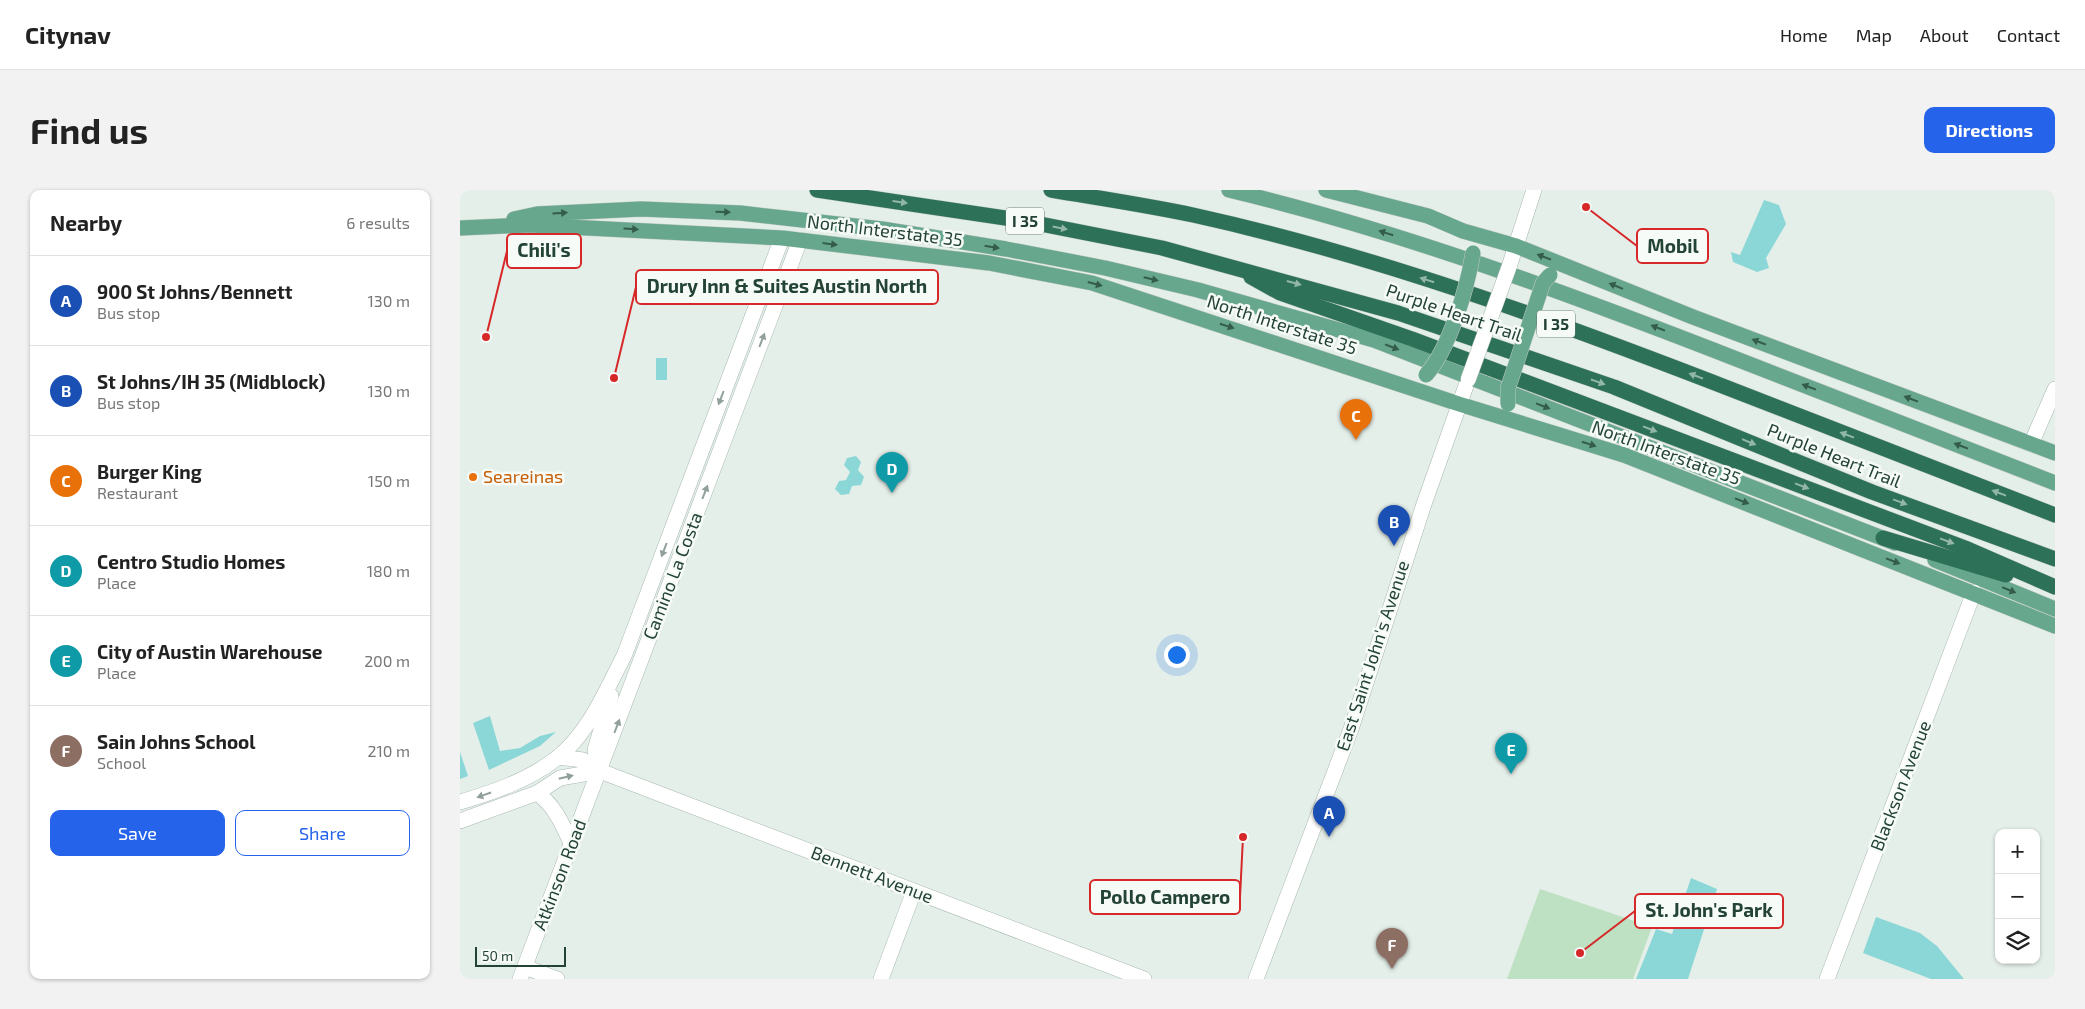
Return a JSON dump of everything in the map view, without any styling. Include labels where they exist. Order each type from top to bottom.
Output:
[{"type":"highway","name":"Purple Heart Trail","points":[[817,190],[1025,221],[1162,248],[1398,312],[1614,387],[1872,492],[2055,559]]},
{"type":"highway","name":"Purple Heart Trail","points":[[1051,190],[1191,215],[1241,227],[1374,263],[1456,289],[1648,357],[2055,515]]},
{"type":"highway","points":[[1230,266],[1280,293],[1412,339],[1886,518],[1964,548],[2055,589]]},
{"type":"highway","points":[[1883,538],[2055,589]]},
{"type":"main road","points":[[1229,190],[1328,216],[1432,247],[1586,300],[2055,483]]},
{"type":"main road","points":[[1326,190],[1428,216],[1463,231],[1516,246],[1702,320],[2055,453]]},
{"type":"main road","points":[[478,226],[546,214],[641,209],[740,213],[882,230],[1006,249],[1105,268],[1198,290],[1374,340],[1883,538],[2055,609]]},
{"type":"main road","name":"North Interstate 35","points":[[460,228],[528,225],[782,238],[989,263],[1092,283],[1459,404],[1624,455],[1974,592],[2055,626]]},
{"type":"main road","points":[[1398,383],[1426,375],[1437,362],[1454,318],[1473,253],[1463,231]]},
{"type":"main road","points":[[1517,421],[1508,404],[1508,388],[1542,284],[1550,275],[1572,268]]},
{"type":"street","name":"East Saint John's Avenue","points":[[1256,979],[1351,729],[1424,504],[1509,266],[1534,190]]},
{"type":"street","name":"Camino La Costa","points":[[460,802],[529,776],[558,758],[594,712],[624,656],[782,238]]},
{"type":"street","name":"Camino La Costa","points":[[600,771],[800,240]]},
{"type":"street","points":[[2031,444],[2055,389]]},
{"type":"street","name":"Blackson Avenue","points":[[1826,979],[1974,592]]},
{"type":"street","points":[[460,821],[511,804],[536,793],[560,778],[600,771],[595,750],[624,656]]},
{"type":"street","name":"Bennett Avenue","points":[[558,758],[583,760],[600,771],[1144,979]]},
{"type":"street","name":"Atkinson Road","points":[[523,973],[600,771]]},
{"type":"street","points":[[504,787],[511,804]]},
{"type":"street","points":[[536,793],[548,802],[558,814],[572,845]]},
{"type":"street","points":[[881,979],[914,891]]},
{"type":"street","points":[[523,973],[557,979]]},
{"type":"green space","points":[[1540,889],[1652,927],[1633,979],[1507,979]]},
{"type":"water","points":[[1764,200],[1779,205],[1786,224],[1766,258],[1769,268],[1757,272],[1733,262],[1731,252],[1740,255]]},
{"type":"water","points":[[656,358],[667,358],[667,380],[656,380]]},
{"type":"water","points":[[856,456],[861,462],[858,470],[864,477],[861,485],[852,486],[849,494],[841,495],[835,489],[839,481],[846,480],[850,472],[844,465],[847,458]]},
{"type":"water","points":[[490,716],[500,751],[520,748],[540,736],[556,732],[540,746],[489,770],[473,723]]},
{"type":"water","points":[[460,752],[468,776],[460,779]]},
{"type":"water","points":[[1691,878],[1717,889],[1688,979],[1636,979],[1656,929],[1672,934]]},
{"type":"water","points":[[1876,917],[1920,933],[1937,946],[1964,979],[1931,979],[1863,953]]},
{"type":"place","name":"Mobil","points":[[1586,207]]},
{"type":"place","name":"Chili's","points":[[486,337]]},
{"type":"place","name":"Drury Inn & Suites Austin North","points":[[614,378]]},
{"type":"place","name":"Burger King","points":[[1356,440]]},
{"type":"place","name":"Seareinas","points":[[473,477]]},
{"type":"place","name":"Centro Studio Homes","points":[[892,493]]},
{"type":"place","name":"St Johns/IH 35 (Midblock)","points":[[1394,546]]},
{"type":"place","name":"City of Austin Warehouse","points":[[1511,774]]},
{"type":"place","name":"Pollo Campero","points":[[1243,837]]},
{"type":"place","name":"900 St Johns/Bennett","points":[[1329,837]]},
{"type":"place","name":"St. John's Park","points":[[1580,953]]},
{"type":"place","name":"Sain Johns School","points":[[1392,969]]}]
